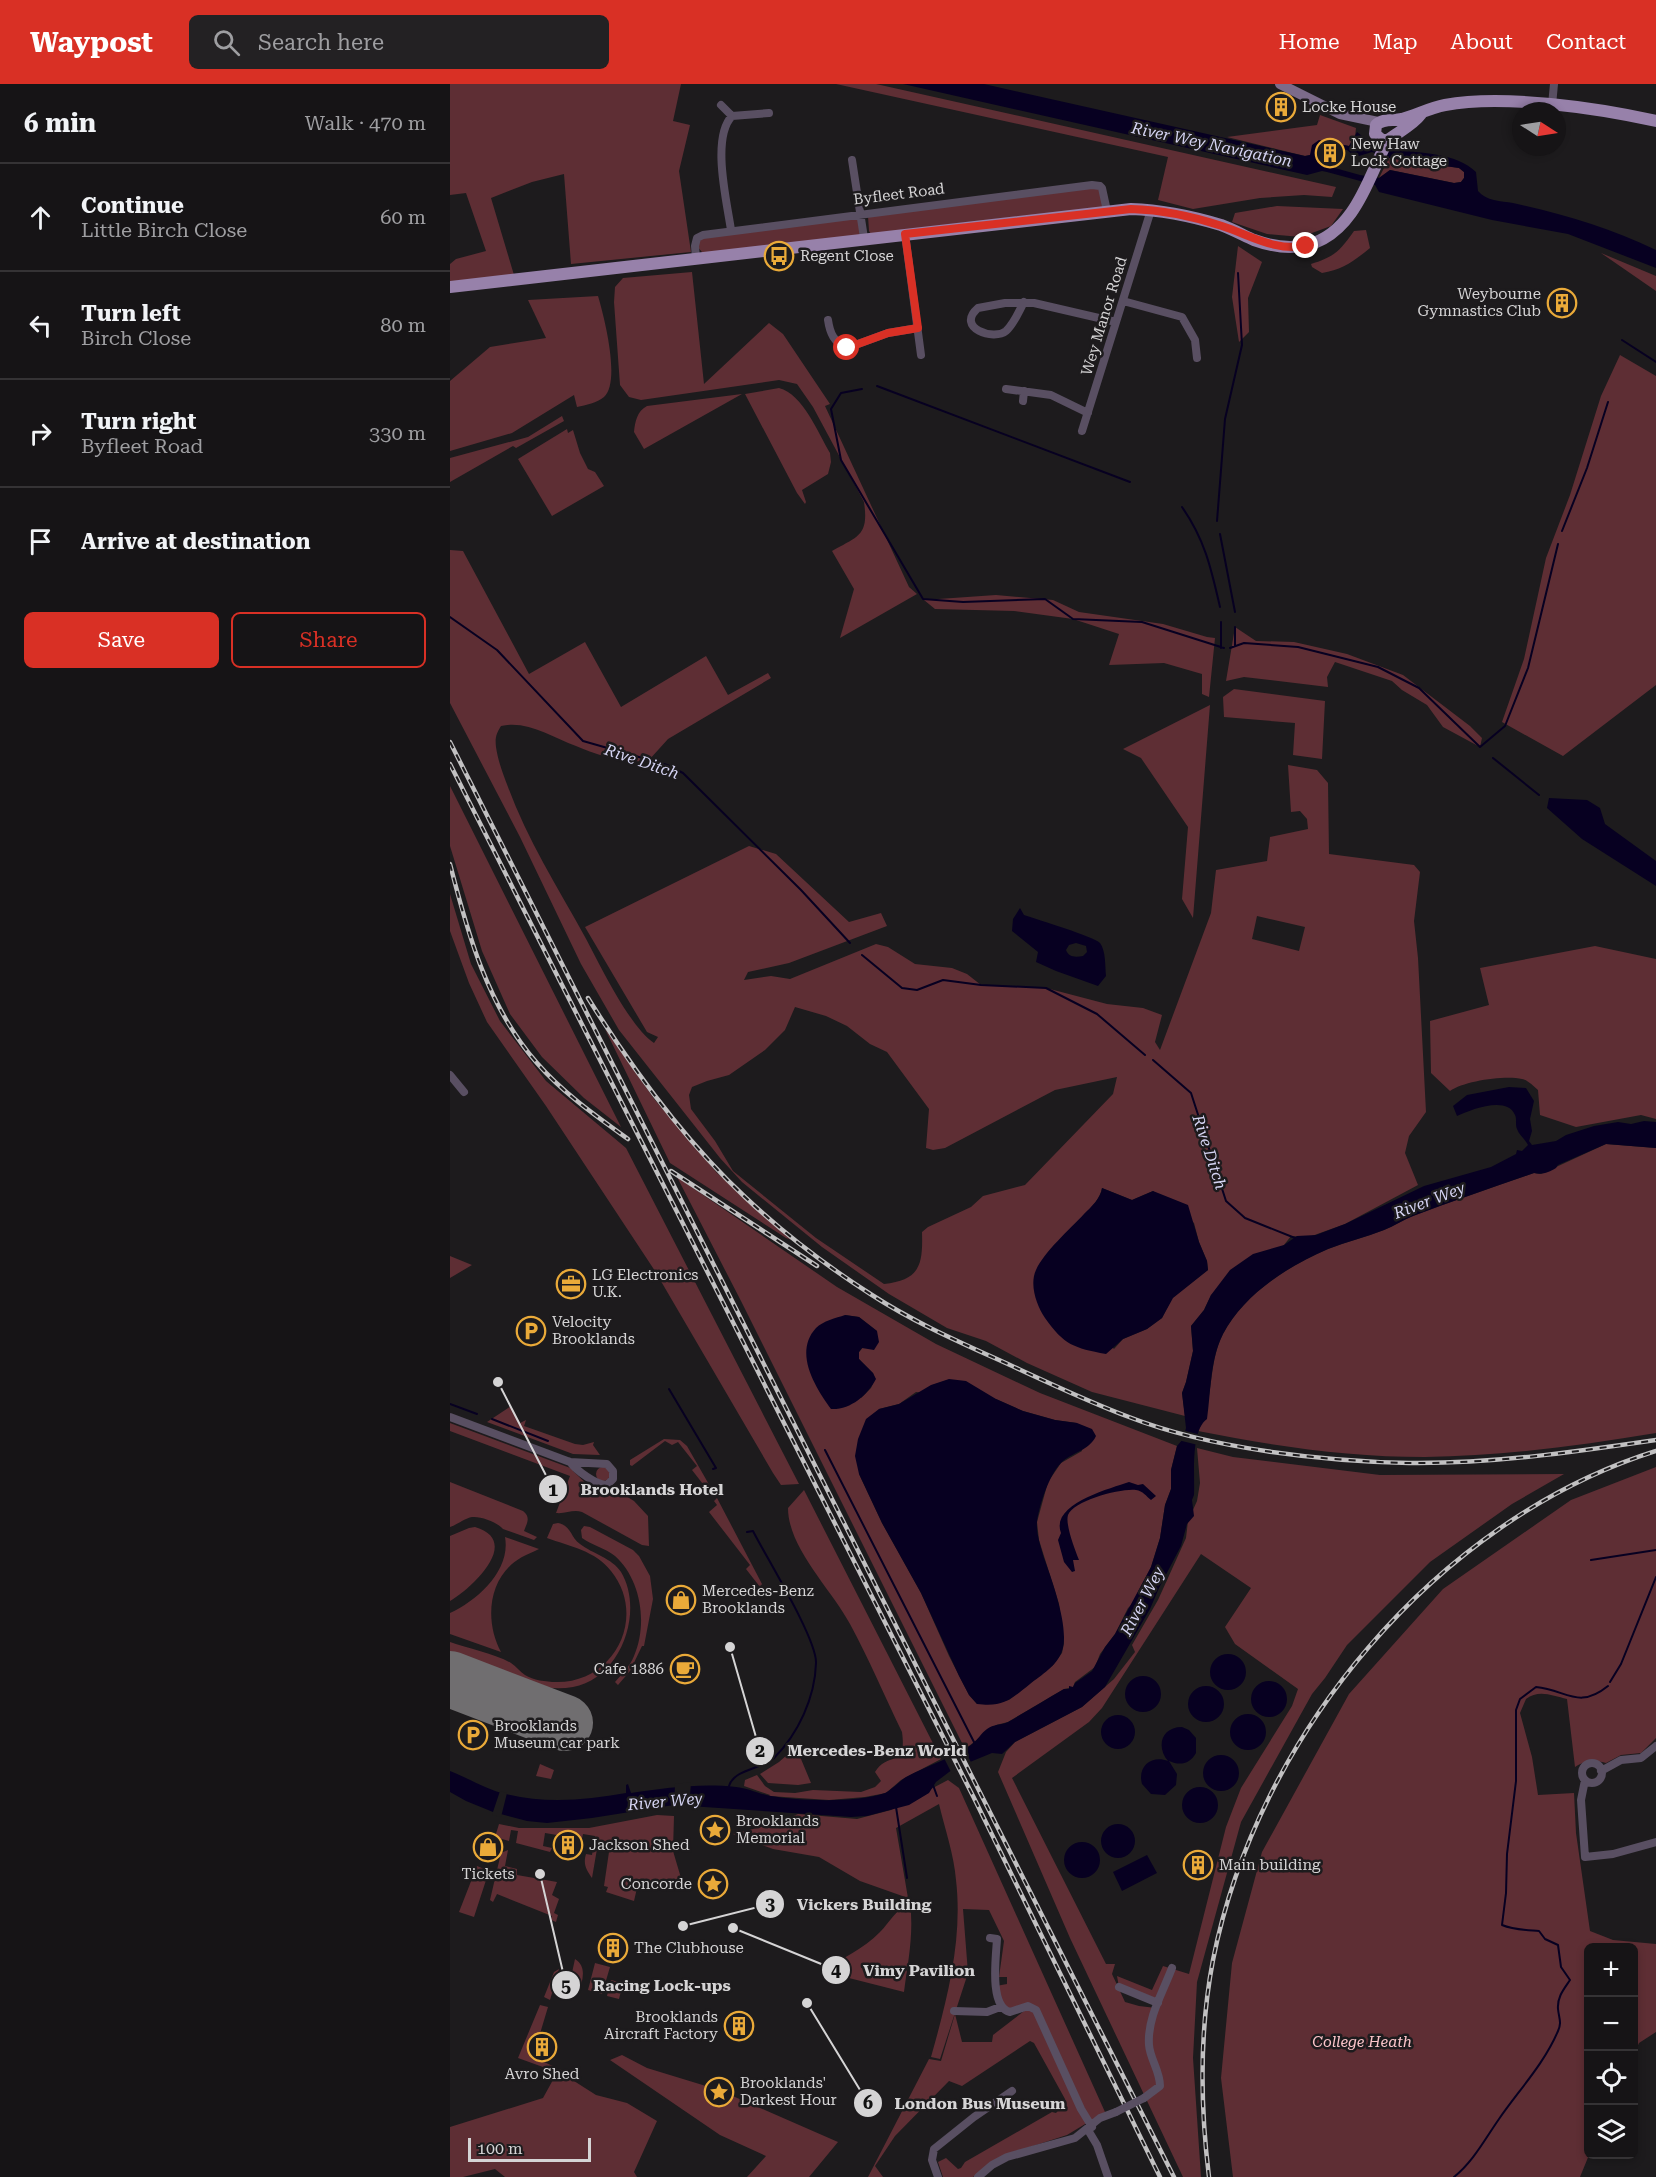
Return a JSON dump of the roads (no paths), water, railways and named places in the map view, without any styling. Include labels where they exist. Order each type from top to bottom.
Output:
[{"type":"main road","points":[[1280,84],[1383,134]]},
{"type":"main road","points":[[1383,134],[1421,114],[1443,106],[1462,103],[1512,103]]},
{"type":"main road","points":[[1566,107],[1656,121]]},
{"type":"main road","points":[[450,287],[1107,211],[1151,210],[1189,216],[1268,244],[1296,247],[1318,242],[1334,232],[1352,212],[1378,160],[1383,134]]},
{"type":"street","points":[[1552,102],[1554,84]]},
{"type":"street","points":[[722,105],[732,116]]},
{"type":"street","points":[[732,116],[769,113]]},
{"type":"street","points":[[731,230],[722,156],[725,126],[732,116]]},
{"type":"street","points":[[852,160],[864,238]]},
{"type":"street","name":"Byfleet Road","points":[[696,258],[694,246],[697,238],[703,235],[1092,184],[1102,188],[1107,211]]},
{"type":"street","name":"Wey Manor Road","points":[[1082,431],[1151,210]]},
{"type":"street","points":[[905,234],[921,355]]},
{"type":"street","points":[[1123,301],[1182,317],[1195,340],[1197,358]]},
{"type":"street","points":[[1024,302],[1006,332],[999,334],[979,332],[971,323],[973,312],[978,308],[1024,302],[1116,322]]},
{"type":"street","points":[[827,320],[834,340],[847,348],[888,333],[918,328]]},
{"type":"street","points":[[1006,389],[1051,395],[1088,413]]},
{"type":"street","points":[[1023,401],[1024,391]]},
{"type":"street","points":[[450,1075],[464,1092]]},
{"type":"street","points":[[450,1417],[570,1462],[607,1464],[614,1473],[613,1479],[603,1485],[574,1468],[570,1462]]},
{"type":"street","points":[[593,1479],[592,1472],[599,1464]]},
{"type":"street","points":[[1601,1770],[1621,1760],[1641,1758],[1656,1746]]},
{"type":"street","points":[[1585,1779],[1591,1782],[1601,1777],[1598,1765],[1589,1763],[1583,1770],[1585,1779],[1581,1800],[1585,1857],[1613,1854],[1656,1842]]},
{"type":"street","points":[[990,1938],[997,1939],[996,1993],[1000,2007]]},
{"type":"street","points":[[978,2177],[992,2165],[1007,2157],[1076,2138],[1100,2118],[1157,2090],[1160,2084],[1149,2045],[1149,2034],[1172,1968]]},
{"type":"street","points":[[1119,1987],[1158,2003]]},
{"type":"street","points":[[954,2011],[978,2013],[1000,2007],[1010,2012],[1028,2007],[1036,2010],[1090,2128],[1108,2177]]},
{"type":"street","points":[[938,2177],[932,2160],[934,2149],[974,2117],[1012,2091]]},
{"type":"water","name":"River Wey Navigation","points":[[903,84],[984,84],[1305,156],[1310,155],[1312,145],[1319,140],[1349,146],[1357,132],[1372,144],[1392,151],[1427,153],[1459,161],[1476,172],[1478,191],[1489,199],[1568,217],[1639,242],[1656,250],[1656,268],[1568,234],[1492,220],[1379,192],[1375,185],[1327,172],[1307,175]],"holes":[[[1323,146],[1347,150],[1359,156],[1372,152],[1389,158],[1459,168],[1464,172],[1464,178],[1461,182],[1454,183],[1390,170],[1379,178],[1324,165],[1320,157]]]},
{"type":"water","points":[[1549,798],[1587,800],[1600,808],[1605,824],[1656,861],[1656,886],[1582,839],[1547,808]]},
{"type":"water","points":[[1020,908],[1024,915],[1077,932],[1100,943],[1105,959],[1106,976],[1098,986],[1036,962],[1038,952],[1012,931],[1013,919]],"holes":[[[1076,943],[1086,946],[1087,952],[1083,956],[1071,956],[1066,950],[1069,945]]]},
{"type":"water","name":"River Wey","points":[[1509,1087],[1526,1088],[1534,1101],[1529,1141],[1532,1145],[1556,1141],[1566,1135],[1594,1126],[1644,1121],[1656,1122],[1656,1148],[1606,1144],[1558,1165],[1548,1172],[1534,1173],[1328,1249],[1283,1273],[1255,1294],[1232,1320],[1223,1334],[1216,1354],[1207,1419],[1198,1433],[1196,1443],[1192,1500],[1194,1516],[1187,1524],[1181,1546],[1150,1609],[1105,1687],[1082,1707],[1015,1742],[1002,1754],[992,1753],[953,1769],[936,1782],[929,1793],[909,1805],[867,1816],[851,1817],[674,1805],[547,1823],[527,1821],[493,1812],[450,1792],[450,1771],[499,1792],[551,1800],[626,1793],[628,1784],[631,1793],[696,1786],[723,1786],[797,1799],[844,1800],[873,1796],[885,1793],[906,1777],[963,1750],[989,1727],[1008,1722],[1064,1689],[1069,1689],[1069,1686],[1073,1687],[1092,1671],[1151,1567],[1160,1538],[1165,1505],[1171,1489],[1171,1470],[1177,1446],[1183,1439],[1186,1428],[1182,1393],[1193,1351],[1191,1326],[1204,1310],[1211,1295],[1230,1270],[1253,1254],[1284,1245],[1297,1236],[1316,1235],[1345,1224],[1424,1186],[1491,1167],[1516,1154],[1517,1150],[1522,1151],[1528,1145],[1518,1131],[1516,1117],[1511,1109],[1497,1105],[1488,1106],[1457,1116],[1453,1106],[1467,1095]]},
{"type":"water","points":[[1102,1188],[1132,1200],[1153,1191],[1188,1205],[1208,1270],[1173,1298],[1162,1318],[1147,1329],[1123,1339],[1106,1354],[1086,1350],[1064,1340],[1039,1308],[1033,1282],[1036,1270],[1045,1256],[1095,1202]]},
{"type":"water","points":[[845,1315],[859,1317],[877,1331],[879,1342],[874,1350],[862,1348],[859,1352],[859,1359],[876,1379],[857,1401],[845,1407],[831,1409],[809,1370],[807,1348],[809,1338],[816,1328]]},
{"type":"water","points":[[949,1379],[966,1381],[996,1399],[1023,1411],[1055,1420],[1077,1423],[1092,1429],[1096,1436],[1085,1448],[1065,1459],[1052,1475],[1045,1491],[1037,1522],[1039,1540],[1062,1618],[1064,1642],[1062,1651],[1053,1666],[1044,1674],[1012,1698],[994,1704],[977,1704],[969,1695],[921,1593],[882,1523],[859,1474],[855,1456],[858,1439],[866,1419],[879,1409],[899,1404],[931,1385]]},
{"type":"water","points":[[1129,1482],[1143,1484],[1156,1496],[1151,1500],[1136,1490],[1110,1493],[1079,1504],[1068,1515],[1069,1531],[1079,1560],[1073,1560],[1075,1571],[1072,1572],[1064,1562],[1058,1540],[1061,1533],[1060,1523],[1064,1514],[1083,1499]]},
{"type":"water","points":[[1228,1654],[1241,1659],[1246,1672],[1241,1685],[1228,1690],[1215,1685],[1210,1672],[1215,1659]]},
{"type":"water","points":[[1143,1676],[1155,1682],[1161,1694],[1155,1706],[1143,1712],[1131,1706],[1125,1694],[1131,1682]]},
{"type":"water","points":[[1269,1681],[1282,1686],[1287,1699],[1282,1712],[1269,1717],[1256,1712],[1251,1699],[1256,1686]]},
{"type":"water","points":[[1206,1686],[1219,1691],[1224,1704],[1219,1717],[1206,1722],[1193,1717],[1188,1704],[1193,1691]]},
{"type":"water","points":[[1248,1714],[1261,1719],[1266,1732],[1261,1745],[1248,1750],[1235,1745],[1230,1732],[1235,1719]]},
{"type":"water","points":[[1118,1715],[1130,1720],[1135,1732],[1130,1744],[1118,1749],[1106,1744],[1101,1732],[1106,1720]]},
{"type":"water","points":[[1182,1727],[1189,1730],[1196,1738],[1196,1753],[1191,1760],[1184,1763],[1169,1761],[1177,1774],[1176,1785],[1165,1795],[1151,1794],[1142,1784],[1144,1767],[1151,1761],[1168,1761],[1162,1750],[1165,1734],[1169,1730]]},
{"type":"water","points":[[1221,1755],[1234,1760],[1239,1773],[1234,1786],[1221,1791],[1208,1786],[1203,1773],[1208,1760]]},
{"type":"water","points":[[1200,1787],[1213,1792],[1218,1805],[1213,1818],[1200,1823],[1187,1818],[1182,1805],[1187,1792]]},
{"type":"water","points":[[1118,1824],[1130,1829],[1135,1841],[1130,1853],[1118,1858],[1106,1853],[1101,1841],[1106,1829]]},
{"type":"water","points":[[1082,1842],[1094,1848],[1100,1860],[1094,1872],[1082,1878],[1070,1872],[1064,1860],[1070,1848]]},
{"type":"water","points":[[1147,1855],[1157,1873],[1122,1891],[1113,1872]]},
{"type":"waterway","points":[[1217,521],[1225,419],[1242,345],[1238,273]]},
{"type":"waterway","points":[[1622,340],[1656,362]]},
{"type":"waterway","points":[[877,386],[1130,482]]},
{"type":"waterway","points":[[862,389],[841,393],[831,409],[841,460],[923,599],[963,602],[1045,599],[1073,619],[1142,622],[1224,648]]},
{"type":"waterway","points":[[1562,531],[1587,468],[1608,402]]},
{"type":"waterway","points":[[1182,507],[1202,543],[1220,607]]},
{"type":"waterway","points":[[1220,534],[1235,612]]},
{"type":"waterway","points":[[1230,648],[1244,643],[1298,647],[1378,667],[1419,688],[1480,747],[1505,726],[1528,668],[1558,544]]},
{"type":"waterway","name":"Rive Ditch","points":[[450,617],[497,650],[583,741],[667,765],[683,773],[801,890],[850,943]]},
{"type":"waterway","points":[[1221,622],[1221,648]]},
{"type":"waterway","points":[[1235,627],[1235,646]]},
{"type":"waterway","points":[[1493,758],[1539,795]]},
{"type":"waterway","name":"Rive Ditch","points":[[862,955],[902,988],[917,990],[943,980],[981,985],[1046,988],[1097,1014],[1145,1055]]},
{"type":"waterway","name":"Rive Ditch","points":[[1153,1060],[1191,1093],[1226,1201],[1245,1218],[1295,1238]]},
{"type":"waterway","points":[[669,1389],[716,1468],[713,1469]]},
{"type":"waterway","points":[[450,1404],[477,1414]]},
{"type":"waterway","points":[[492,1419],[548,1441]]},
{"type":"waterway","points":[[825,1450],[975,1744]]},
{"type":"waterway","points":[[729,1786],[736,1776],[769,1762],[791,1738],[809,1702],[816,1663],[808,1636],[790,1598],[753,1531],[747,1532]]},
{"type":"waterway","points":[[1591,1560],[1656,1550]]},
{"type":"waterway","points":[[1610,1682],[1621,1664],[1656,1577]]},
{"type":"waterway","points":[[1454,2177],[1473,2157],[1546,2055],[1559,2028],[1558,2009],[1561,1993],[1570,1980],[1561,1967],[1558,1945],[1545,1939],[1539,1931],[1502,1925],[1507,1854],[1516,1781],[1516,1710],[1520,1699],[1536,1687],[1580,1698],[1598,1693],[1608,1686]]},
{"type":"waterway","points":[[933,1785],[937,1796]]},
{"type":"waterway","points":[[896,1807],[907,1878]]},
{"type":"railway","points":[[450,742],[1174,2177]]},
{"type":"railway","points":[[450,764],[973,1796],[1160,2177]]},
{"type":"railway","points":[[450,864],[464,917],[482,969],[505,1018],[537,1063],[558,1084],[580,1104],[628,1139]]},
{"type":"railway","points":[[588,998],[641,1077],[680,1128],[722,1175],[790,1236],[855,1284],[905,1315],[1099,1405],[1161,1428],[1231,1445],[1304,1456],[1375,1462],[1471,1462],[1564,1453],[1656,1440]]},
{"type":"railway","points":[[671,1171],[817,1266]]},
{"type":"railway","points":[[1209,2177],[1202,2068],[1205,2014],[1213,1960],[1236,1877],[1270,1796],[1314,1719],[1368,1647],[1431,1583],[1500,1528],[1576,1483],[1656,1451]]},
{"type":"place","name":"Locke House","points":[[1281,107]]},
{"type":"place","name":"New Haw Lock Cottage","points":[[1330,153]]},
{"type":"place","name":"Regent Close","points":[[779,256]]},
{"type":"place","name":"Weybourne Gymnastics Club","points":[[1562,303]]},
{"type":"place","name":"LG Electronics U.K.","points":[[571,1284]]},
{"type":"place","name":"Velocity Brooklands","points":[[531,1331]]},
{"type":"place","name":"Brooklands Hotel","points":[[498,1382]]},
{"type":"place","name":"Mercedes-Benz Brooklands","points":[[681,1600]]},
{"type":"place","name":"Mercedes-Benz World","points":[[730,1647]]},
{"type":"place","name":"Cafe 1886","points":[[685,1669]]},
{"type":"place","name":"Brooklands Museum car park","points":[[473,1735]]},
{"type":"place","name":"Brooklands Memorial","points":[[715,1830]]},
{"type":"place","name":"Jackson Shed","points":[[568,1845]]},
{"type":"place","name":"Tickets","points":[[488,1847]]},
{"type":"place","name":"Main building","points":[[1198,1865]]},
{"type":"place","name":"Racing Lock-ups","points":[[540,1874]]},
{"type":"place","name":"Concorde","points":[[713,1884]]},
{"type":"place","name":"Vickers Building","points":[[683,1926]]},
{"type":"place","name":"Vimy Pavilion","points":[[733,1928]]},
{"type":"place","name":"The Clubhouse","points":[[613,1948]]},
{"type":"place","name":"London Bus Museum","points":[[807,2003]]},
{"type":"place","name":"Brooklands Aircraft Factory","points":[[739,2026]]},
{"type":"place","name":"Avro Shed","points":[[542,2047]]},
{"type":"place","name":"Brooklands' Darkest Hour","points":[[719,2092]]},
{"type":"park label","name":"College Heath","points":[[1362,2042]]}]
